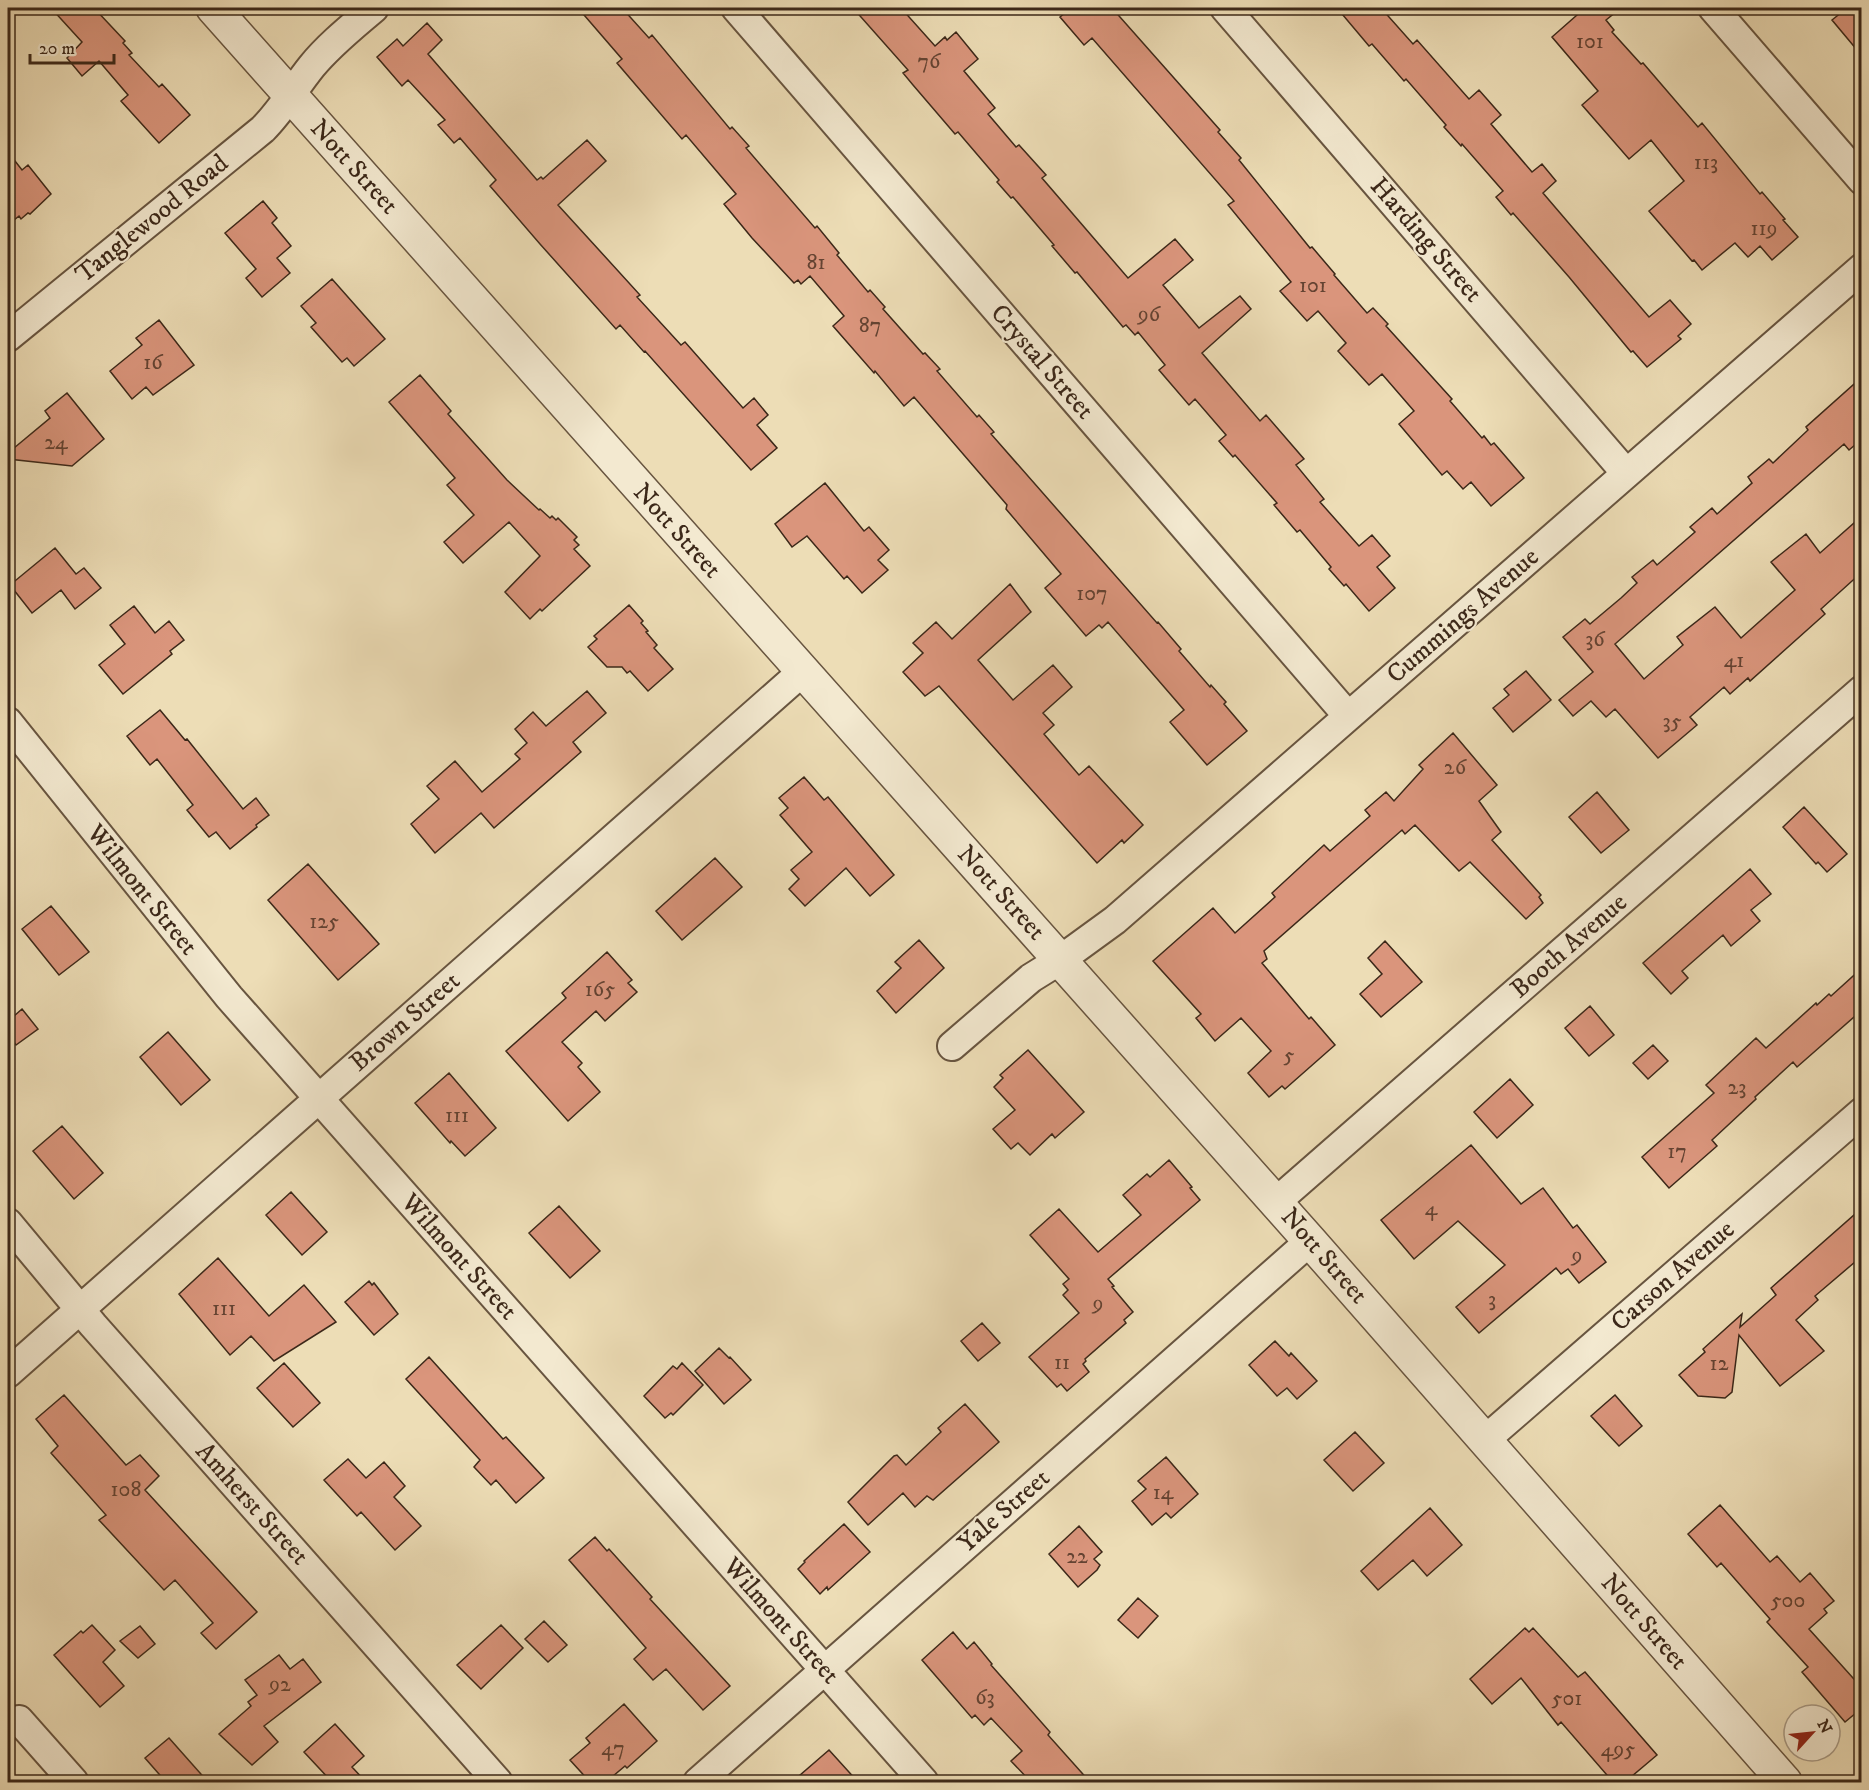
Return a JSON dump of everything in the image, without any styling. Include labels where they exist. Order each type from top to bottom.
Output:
[{"type":"street","name":"Nott Street","points":[[213,8],[1310,1240],[1785,1782]]},
{"type":"street","name":"Tanglewood Road","points":[[8,337],[263,129],[314,64],[338,39],[375,8]]},
{"type":"street","name":"Crystal Street","points":[[736,8],[1348,716]]},
{"type":"street","name":"Harding Street","points":[[1225,8],[1626,473]]},
{"type":"street","points":[[1713,8],[1862,180]]},
{"type":"street","name":"Cummings Avenue","points":[[952,1046],[1024,983],[1115,920],[1862,268]]},
{"type":"street","name":"Brown Street","points":[[8,1373],[802,672]]},
{"type":"street","name":"Booth Avenue","points":[[1276,1202],[1862,690]]},
{"type":"street","name":"Wilmont Street","points":[[8,722],[205,968],[924,1782]]},
{"type":"street","name":"Carson Avenue","points":[[1485,1440],[1862,1112]]},
{"type":"street","name":"Amherst Street","points":[[8,1223],[80,1309],[498,1782]]},
{"type":"street","name":"Yale Street","points":[[698,1782],[1310,1240]]},
{"type":"street","points":[[19,1720],[74,1782]]},
{"type":"building","points":[[51,8],[94,8],[125,41],[123,43],[132,53],[129,55],[159,87],[162,84],[190,115],[159,143],[121,101],[128,95],[99,61],[82,76],[67,58],[82,42]]},
{"type":"building","points":[[578,8],[622,8],[649,38],[652,35],[730,129],[732,127],[749,146],[746,148],[815,228],[817,226],[839,253],[837,255],[868,292],[870,290],[885,307],[883,309],[923,354],[925,353],[940,369],[937,371],[977,417],[979,415],[994,432],[991,434],[1158,622],[1181,649],[1179,651],[1226,702],[1224,704],[1247,731],[1207,765],[1170,722],[1184,710],[1108,622],[1102,628],[1099,625],[1086,636],[1045,588],[1061,574],[1006,509],[1007,505],[914,397],[904,406],[833,326],[844,316],[810,276],[801,284],[798,280],[794,283],[752,238],[724,204],[736,194],[686,135],[682,139],[617,63],[622,59]]},
{"type":"building","points":[[853,8],[901,8],[935,46],[945,37],[947,40],[956,32],[978,59],[964,71],[995,108],[988,114],[1016,147],[1019,145],[1046,175],[1042,178],[1128,278],[1175,239],[1193,260],[1163,285],[1199,328],[1240,296],[1251,309],[1202,353],[1260,421],[1266,415],[1304,459],[1296,465],[1324,499],[1320,502],[1359,546],[1372,535],[1390,556],[1377,567],[1395,588],[1369,611],[1346,584],[1344,586],[1300,530],[1297,532],[1274,505],[1277,503],[1235,455],[1233,457],[1219,441],[1226,435],[1195,399],[1189,405],[1159,370],[1165,365],[1138,332],[1135,335],[1126,325],[1123,327],[1077,272],[1075,273],[1013,197],[1011,198],[997,182],[999,180],[958,132],[955,134],[913,85],[903,73],[908,70]]},
{"type":"building","points":[[1071,8],[1112,8],[1220,130],[1218,132],[1241,158],[1239,160],[1310,248],[1312,247],[1367,313],[1373,308],[1388,324],[1386,326],[1452,399],[1450,401],[1482,438],[1484,436],[1491,445],[1494,443],[1524,478],[1491,506],[1471,482],[1463,489],[1447,471],[1442,475],[1399,424],[1414,411],[1382,374],[1369,385],[1338,351],[1346,343],[1318,311],[1307,321],[1280,291],[1291,282],[1228,205],[1234,201],[1092,38],[1084,45],[1060,17]]},
{"type":"building","points":[[1337,8],[1381,8],[1413,44],[1417,40],[1469,99],[1479,90],[1501,115],[1491,124],[1532,172],[1542,164],[1556,181],[1543,193],[1649,317],[1670,300],[1691,324],[1678,336],[1681,339],[1647,367],[1633,351],[1631,352],[1569,277],[1496,197],[1503,191],[1444,127],[1446,125],[1406,79],[1404,81],[1372,44],[1369,46]]},
{"type":"building","points":[[1585,8],[1621,8],[1606,20],[1614,30],[1612,32],[1641,64],[1643,63],[1698,127],[1702,123],[1760,194],[1762,192],[1785,219],[1783,220],[1798,237],[1772,260],[1760,246],[1748,257],[1735,243],[1702,270],[1649,211],[1684,181],[1651,140],[1629,159],[1582,105],[1598,91],[1552,37]]},
{"type":"building","points":[[1847,8],[1862,8],[1862,56],[1832,20]]},
{"type":"building","points":[[427,23],[442,40],[428,54],[537,180],[541,177],[543,179],[587,140],[606,161],[558,205],[640,295],[637,297],[681,345],[685,342],[743,408],[754,398],[768,415],[757,425],[777,448],[751,470],[645,351],[620,325],[616,329],[540,244],[490,186],[496,180],[460,138],[454,143],[438,125],[445,120],[408,80],[402,86],[377,57],[397,39],[403,46]]},
{"type":"building","points":[[8,152],[22,170],[28,165],[51,194],[30,214],[28,213],[21,219],[19,216],[8,225]]},
{"type":"building","points":[[263,201],[277,218],[272,223],[291,246],[277,258],[290,273],[262,297],[246,278],[256,269],[225,233]]},
{"type":"building","points":[[332,279],[385,339],[354,366],[347,358],[342,362],[311,327],[316,323],[301,306]]},
{"type":"building","points":[[159,320],[194,365],[153,395],[146,387],[132,399],[110,371],[142,345],[136,338]]},
{"type":"building","points":[[420,375],[451,411],[448,414],[507,480],[539,510],[550,518],[552,516],[556,520],[558,518],[577,537],[574,540],[579,545],[574,549],[590,566],[542,611],[540,609],[530,619],[505,592],[540,556],[509,522],[463,563],[444,542],[474,515],[447,485],[455,478],[389,402]]},
{"type":"building","points":[[1862,377],[1862,439],[1849,450],[1844,444],[1615,644],[1644,679],[1683,645],[1677,637],[1715,607],[1741,638],[1795,590],[1771,562],[1806,534],[1820,553],[1862,516],[1862,572],[1821,609],[1825,614],[1750,681],[1748,678],[1730,694],[1724,687],[1690,717],[1697,725],[1658,758],[1615,709],[1606,717],[1591,701],[1573,716],[1559,700],[1593,672],[1563,637],[1585,619],[1590,624],[1621,598],[1637,583],[1632,577],[1653,560],[1657,565],[1695,532],[1690,527],[1712,508],[1717,514],[1752,483],[1748,477],[1769,459],[1773,463],[1808,430],[1806,427]]},
{"type":"building","points":[[67,393],[104,439],[72,466],[8,459],[8,453],[50,418],[45,411]]},
{"type":"building","points":[[825,483],[864,531],[869,527],[889,550],[878,560],[888,570],[862,593],[847,576],[844,579],[807,536],[792,547],[775,524]]},
{"type":"building","points":[[55,548],[76,574],[84,568],[101,588],[75,609],[61,590],[32,613],[10,585]]},
{"type":"building","points":[[1010,584],[1031,612],[978,660],[1013,700],[1053,665],[1072,687],[1043,713],[1054,725],[1044,734],[1079,775],[1089,766],[1143,825],[1124,843],[1122,840],[1097,863],[939,686],[925,696],[903,672],[923,653],[913,643],[936,622],[952,639]]},
{"type":"building","points":[[629,605],[643,621],[641,623],[648,631],[646,632],[657,645],[654,648],[673,669],[648,691],[630,671],[627,673],[622,667],[607,667],[588,647],[597,639],[594,636]]},
{"type":"building","points":[[134,606],[155,633],[169,621],[184,640],[170,651],[172,654],[123,694],[99,665],[125,644],[110,625]]},
{"type":"building","points":[[1526,671],[1551,700],[1513,732],[1493,708],[1509,695],[1504,689]]},
{"type":"building","points":[[587,691],[606,713],[573,742],[581,752],[494,828],[481,813],[435,853],[411,824],[439,799],[427,786],[455,761],[482,792],[520,759],[515,754],[527,743],[515,729],[533,712],[546,726]]},
{"type":"building","points":[[160,710],[185,740],[187,739],[243,809],[256,798],[269,815],[230,849],[216,832],[209,837],[187,810],[193,805],[157,759],[150,765],[127,736]]},
{"type":"building","points":[[1453,733],[1497,785],[1479,801],[1501,832],[1492,840],[1541,895],[1539,897],[1543,903],[1526,919],[1470,862],[1459,871],[1415,825],[1405,834],[1402,830],[1264,951],[1267,959],[1262,963],[1309,1019],[1311,1017],[1335,1045],[1285,1089],[1282,1086],[1269,1097],[1248,1073],[1271,1051],[1241,1018],[1215,1041],[1196,1018],[1201,1014],[1153,961],[1213,908],[1235,933],[1275,897],[1272,893],[1324,845],[1330,851],[1370,816],[1365,810],[1386,792],[1394,801],[1423,769],[1419,765]]},
{"type":"building","points":[[804,777],[824,800],[828,797],[894,875],[870,896],[846,868],[805,906],[789,889],[799,879],[791,870],[812,852],[780,815],[788,808],[779,798]]},
{"type":"building","points":[[1597,792],[1629,830],[1601,853],[1569,817]]},
{"type":"building","points":[[1804,807],[1847,854],[1827,872],[1818,862],[1816,864],[1783,827]]},
{"type":"building","points":[[715,858],[742,887],[682,940],[656,911]]},
{"type":"building","points":[[308,864],[379,944],[338,980],[268,900]]},
{"type":"building","points":[[1750,869],[1771,894],[1751,910],[1760,921],[1731,946],[1723,935],[1682,971],[1688,978],[1671,994],[1643,963]]},
{"type":"building","points":[[51,906],[89,952],[59,975],[22,929]]},
{"type":"building","points":[[919,940],[944,968],[896,1013],[877,991],[901,968],[895,962]]},
{"type":"building","points":[[1385,941],[1422,982],[1381,1017],[1360,994],[1382,974],[1368,958]]},
{"type":"building","points":[[607,952],[632,980],[628,983],[637,992],[605,1021],[596,1011],[562,1042],[582,1063],[578,1067],[600,1092],[568,1121],[506,1051],[566,998],[562,993]]},
{"type":"building","points":[[1862,968],[1862,1010],[1797,1067],[1793,1062],[1755,1097],[1756,1099],[1712,1140],[1717,1146],[1669,1188],[1642,1157],[1714,1093],[1706,1085],[1756,1038],[1766,1048],[1816,1003],[1817,1005],[1829,994],[1831,996]]},
{"type":"building","points":[[1590,1006],[1614,1035],[1589,1056],[1565,1028]]},
{"type":"building","points":[[22,1009],[38,1029],[16,1045],[8,1034],[8,1016],[14,1016]]},
{"type":"building","points":[[168,1032],[210,1080],[181,1105],[140,1057]]},
{"type":"building","points":[[1653,1045],[1668,1061],[1648,1079],[1633,1063]]},
{"type":"building","points":[[1028,1050],[1084,1112],[1055,1138],[1052,1134],[1030,1155],[1018,1143],[1011,1149],[993,1129],[1015,1110],[994,1087],[1003,1078],[1000,1075]]},
{"type":"building","points":[[449,1073],[496,1128],[465,1156],[451,1141],[450,1143],[415,1103]]},
{"type":"building","points":[[1510,1079],[1533,1105],[1497,1138],[1474,1112]]},
{"type":"building","points":[[62,1126],[103,1173],[74,1199],[33,1151]]},
{"type":"building","points":[[1471,1145],[1521,1204],[1543,1188],[1573,1228],[1577,1225],[1606,1262],[1579,1283],[1568,1269],[1561,1274],[1556,1268],[1479,1333],[1456,1307],[1505,1265],[1458,1221],[1414,1259],[1381,1220]]},
{"type":"building","points":[[1169,1160],[1200,1200],[1108,1279],[1133,1312],[1124,1320],[1126,1323],[1085,1359],[1083,1364],[1089,1372],[1067,1391],[1061,1384],[1057,1387],[1029,1357],[1079,1313],[1063,1295],[1068,1290],[1063,1284],[1069,1279],[1030,1235],[1059,1209],[1098,1252],[1141,1215],[1123,1195],[1147,1174],[1150,1177]]},
{"type":"building","points":[[291,1192],[327,1232],[302,1255],[266,1215]]},
{"type":"building","points":[[559,1206],[600,1251],[570,1278],[529,1233]]},
{"type":"building","points":[[1862,1208],[1862,1256],[1815,1296],[1818,1300],[1796,1320],[1824,1351],[1780,1386],[1739,1335],[1732,1392],[1725,1398],[1698,1396],[1679,1375],[1705,1352],[1703,1349],[1742,1314],[1740,1327],[1776,1295],[1771,1288]]},
{"type":"building","points":[[218,1258],[269,1316],[304,1285],[336,1322],[274,1361],[251,1336],[230,1355],[179,1294]]},
{"type":"building","points":[[369,1281],[372,1285],[374,1283],[398,1314],[374,1335],[345,1302]]},
{"type":"building","points":[[982,1323],[1000,1343],[978,1361],[961,1341]]},
{"type":"building","points":[[1275,1341],[1289,1356],[1291,1353],[1317,1381],[1297,1399],[1287,1388],[1277,1396],[1249,1365]]},
{"type":"building","points":[[719,1348],[751,1380],[724,1404],[695,1371]]},
{"type":"building","points":[[429,1357],[503,1439],[506,1437],[544,1478],[516,1503],[496,1480],[491,1485],[474,1467],[480,1460],[406,1379]]},
{"type":"building","points":[[284,1363],[320,1403],[293,1427],[257,1388]]},
{"type":"building","points":[[682,1363],[703,1385],[673,1415],[671,1413],[665,1418],[644,1396],[673,1366],[677,1369]]},
{"type":"building","points":[[64,1395],[126,1465],[140,1455],[159,1476],[145,1490],[257,1612],[216,1649],[201,1633],[213,1623],[175,1580],[164,1590],[99,1520],[106,1515],[51,1453],[58,1446],[36,1419]]},
{"type":"building","points":[[1615,1395],[1642,1426],[1619,1446],[1591,1416]]},
{"type":"building","points":[[965,1404],[999,1442],[933,1500],[927,1496],[915,1507],[903,1493],[868,1525],[848,1502],[894,1456],[897,1455],[906,1465],[941,1432],[938,1428]]},
{"type":"building","points":[[1355,1432],[1384,1463],[1353,1491],[1324,1460]]},
{"type":"building","points":[[1166,1457],[1198,1494],[1171,1518],[1166,1513],[1152,1525],[1132,1501],[1146,1489],[1138,1481]]},
{"type":"building","points":[[348,1459],[366,1478],[384,1462],[405,1486],[394,1497],[421,1526],[395,1550],[361,1512],[357,1516],[324,1480]]},
{"type":"building","points":[[1720,1505],[1770,1562],[1777,1556],[1800,1582],[1810,1573],[1834,1601],[1824,1609],[1827,1613],[1809,1629],[1862,1688],[1862,1708],[1845,1722],[1842,1719],[1842,1703],[1829,1703],[1802,1672],[1808,1667],[1767,1622],[1770,1619],[1721,1563],[1717,1567],[1688,1534]]},
{"type":"building","points":[[1430,1508],[1462,1545],[1427,1576],[1413,1560],[1378,1590],[1361,1571]]},
{"type":"building","points":[[844,1524],[870,1552],[828,1590],[827,1587],[820,1594],[798,1569]]},
{"type":"building","points":[[1079,1526],[1102,1552],[1094,1559],[1100,1565],[1097,1570],[1078,1587],[1049,1554]]},
{"type":"building","points":[[595,1537],[607,1551],[609,1549],[652,1597],[650,1599],[730,1686],[703,1710],[666,1669],[653,1680],[634,1659],[646,1648],[569,1560]]},
{"type":"building","points":[[1138,1598],[1158,1616],[1138,1638],[1118,1620]]},
{"type":"building","points":[[544,1621],[567,1645],[548,1662],[525,1639]]},
{"type":"building","points":[[92,1625],[115,1650],[103,1662],[124,1686],[100,1707],[54,1655],[81,1631],[83,1633]]},
{"type":"building","points":[[501,1625],[523,1648],[481,1689],[457,1665]]},
{"type":"building","points":[[140,1626],[155,1644],[138,1658],[120,1641]]},
{"type":"building","points":[[1525,1628],[1529,1632],[1533,1628],[1578,1677],[1585,1672],[1657,1755],[1625,1782],[1613,1782],[1561,1722],[1558,1725],[1521,1678],[1492,1704],[1470,1679]]},
{"type":"building","points":[[953,1632],[967,1649],[974,1642],[991,1665],[1050,1732],[1048,1735],[1090,1782],[1031,1782],[1011,1761],[1022,1751],[991,1718],[984,1725],[975,1715],[972,1718],[922,1660]]},
{"type":"building","points":[[279,1655],[290,1669],[303,1659],[321,1682],[264,1726],[278,1742],[252,1765],[219,1734],[251,1706],[248,1702],[257,1695],[245,1680]]},
{"type":"building","points":[[624,1704],[657,1741],[627,1768],[625,1766],[606,1782],[590,1782],[570,1760],[590,1743],[586,1738]]},
{"type":"building","points":[[335,1724],[364,1756],[352,1767],[366,1782],[332,1782],[304,1752]]},
{"type":"building","points":[[169,1738],[208,1782],[166,1782],[145,1758]]},
{"type":"building","points":[[829,1750],[858,1782],[792,1782]]}]
